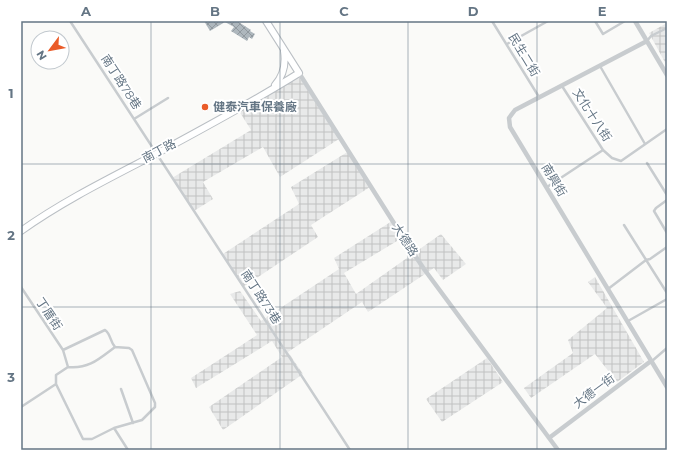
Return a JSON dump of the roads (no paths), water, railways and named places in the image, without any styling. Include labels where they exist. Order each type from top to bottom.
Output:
[{"type":"street","name":"大德路","points":[[266,21],[424,269],[558,450]]},
{"type":"street","points":[[635,21],[667,75]]},
{"type":"street","name":"南興街","points":[[647,41],[515,110],[509,118],[510,127],[667,387]]},
{"type":"street","points":[[271,89],[279,80],[284,71],[284,50]]},
{"type":"street","name":"南丁路","points":[[21,231],[42,216],[91,188],[299,73]]},
{"type":"street","name":"大德一街","points":[[549,438],[651,361]]},
{"type":"lane","name":"南丁路78巷","points":[[70,21],[156,153]]},
{"type":"lane","name":"民生二街","points":[[492,21],[540,98]]},
{"type":"lane","points":[[507,44],[548,21]]},
{"type":"lane","points":[[595,21],[603,34],[625,21]]},
{"type":"lane","points":[[647,41],[651,36],[667,28]]},
{"type":"lane","points":[[600,66],[645,144]]},
{"type":"lane","name":"文化十八街","points":[[562,86],[603,150],[612,158],[621,161],[667,129]]},
{"type":"lane","points":[[134,119],[168,98]]},
{"type":"lane","points":[[546,187],[603,150]]},
{"type":"lane","name":"南丁路73巷","points":[[156,153],[350,450]]},
{"type":"lane","points":[[647,163],[667,195]]},
{"type":"lane","points":[[667,200],[654,211],[667,233]]},
{"type":"lane","points":[[624,226],[667,294]]},
{"type":"lane","points":[[608,289],[646,260],[667,248]]},
{"type":"lane","name":"丁厝街","points":[[21,287],[63,350],[68,366]]},
{"type":"lane","points":[[627,321],[667,299]]},
{"type":"lane","points":[[63,350],[105,330],[108,332],[115,347]]},
{"type":"lane","points":[[115,347],[129,348],[132,350],[155,403],[154,407],[142,420],[114,428],[92,439],[83,440],[56,384],[56,375],[68,366],[79,368],[92,364],[115,347]]},
{"type":"lane","points":[[651,361],[667,348]]},
{"type":"lane","points":[[21,407],[56,384]]},
{"type":"lane","points":[[121,389],[133,423]]},
{"type":"lane","points":[[114,428],[128,450]]},
{"type":"place","name":"健泰汽車保養廠","points":[[205,107]]}]
